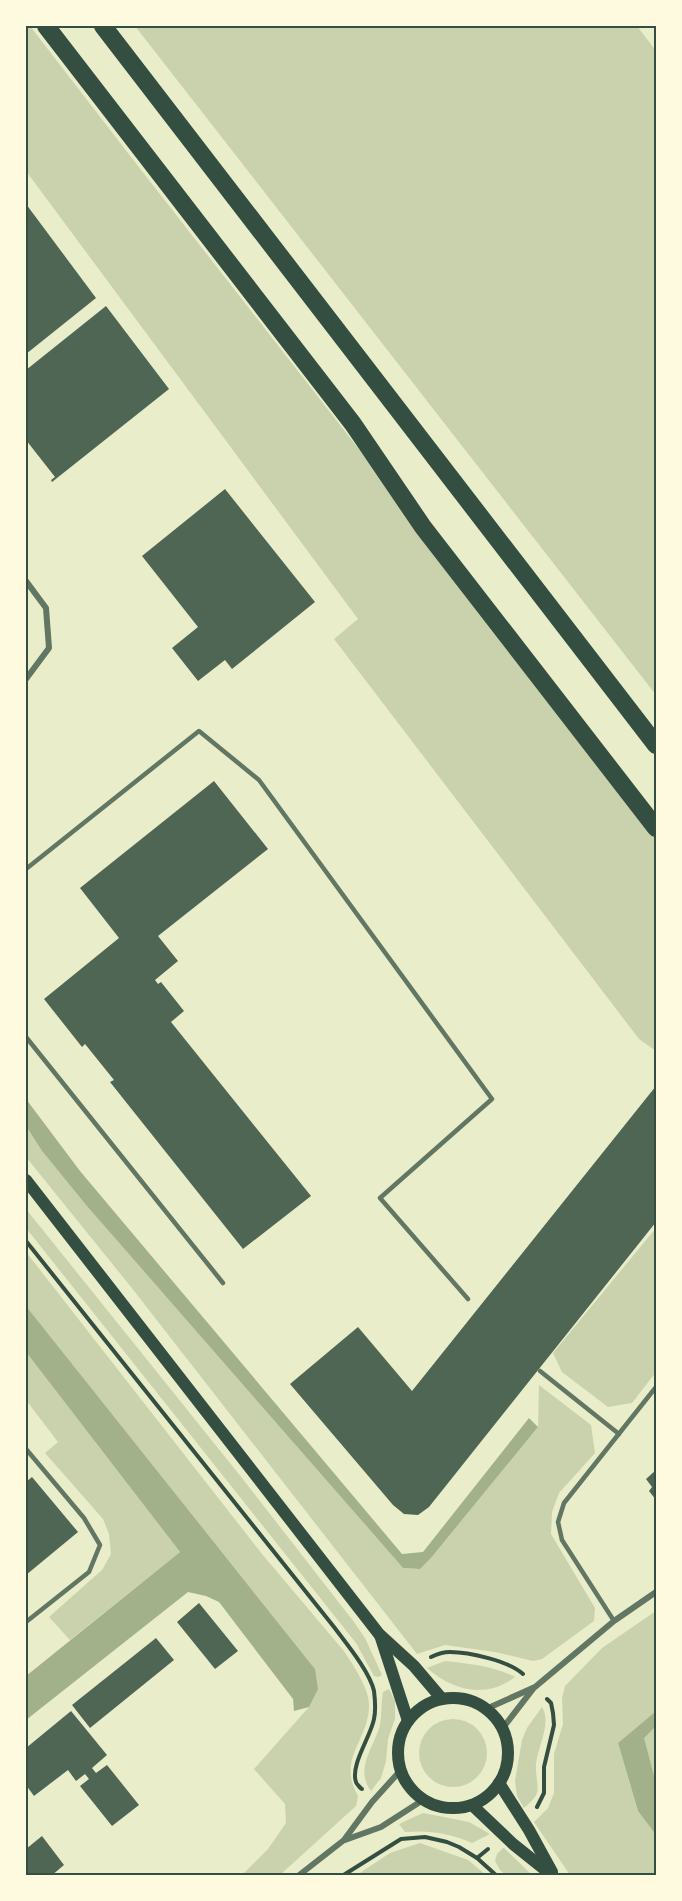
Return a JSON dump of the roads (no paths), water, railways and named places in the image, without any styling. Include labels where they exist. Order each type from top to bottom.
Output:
[{"type":"highway","points":[[46,26],[353,424],[423,527],[657,828]]},
{"type":"highway","points":[[103,26],[657,745]]},
{"type":"main road","points":[[26,1180],[379,1634],[414,1666],[441,1699]]},
{"type":"main road","points":[[379,1634],[408,1721]]},
{"type":"main road","points":[[441,1699],[462,1699],[475,1702],[486,1709],[496,1718],[502,1729],[508,1752],[506,1768],[499,1783],[487,1797],[472,1805],[447,1809],[423,1800],[409,1788],[398,1762],[398,1745],[408,1721],[423,1707],[441,1699]]},
{"type":"main road","points":[[499,1783],[554,1875]]},
{"type":"main road","points":[[472,1805],[503,1836],[554,1875]]},
{"type":"street","points":[[26,581],[46,608],[49,648],[26,678]]},
{"type":"street","points":[[502,1729],[535,1687],[615,1621],[657,1592]]},
{"type":"street","points":[[486,1709],[535,1687]]},
{"type":"street","points":[[298,1875],[344,1840],[372,1802],[400,1771]]},
{"type":"street","points":[[344,1840],[381,1827],[423,1800]]},
{"type":"lane","points":[[26,869],[199,731],[259,780],[492,1099],[380,1198],[468,1299]]},
{"type":"lane","points":[[26,1038],[223,1283]]},
{"type":"lane","points":[[540,1371],[619,1434]]},
{"type":"lane","points":[[615,1621],[562,1540],[558,1522],[564,1503],[657,1387]]},
{"type":"lane","points":[[26,1449],[84,1518],[100,1545],[88,1572],[26,1622]]}]
